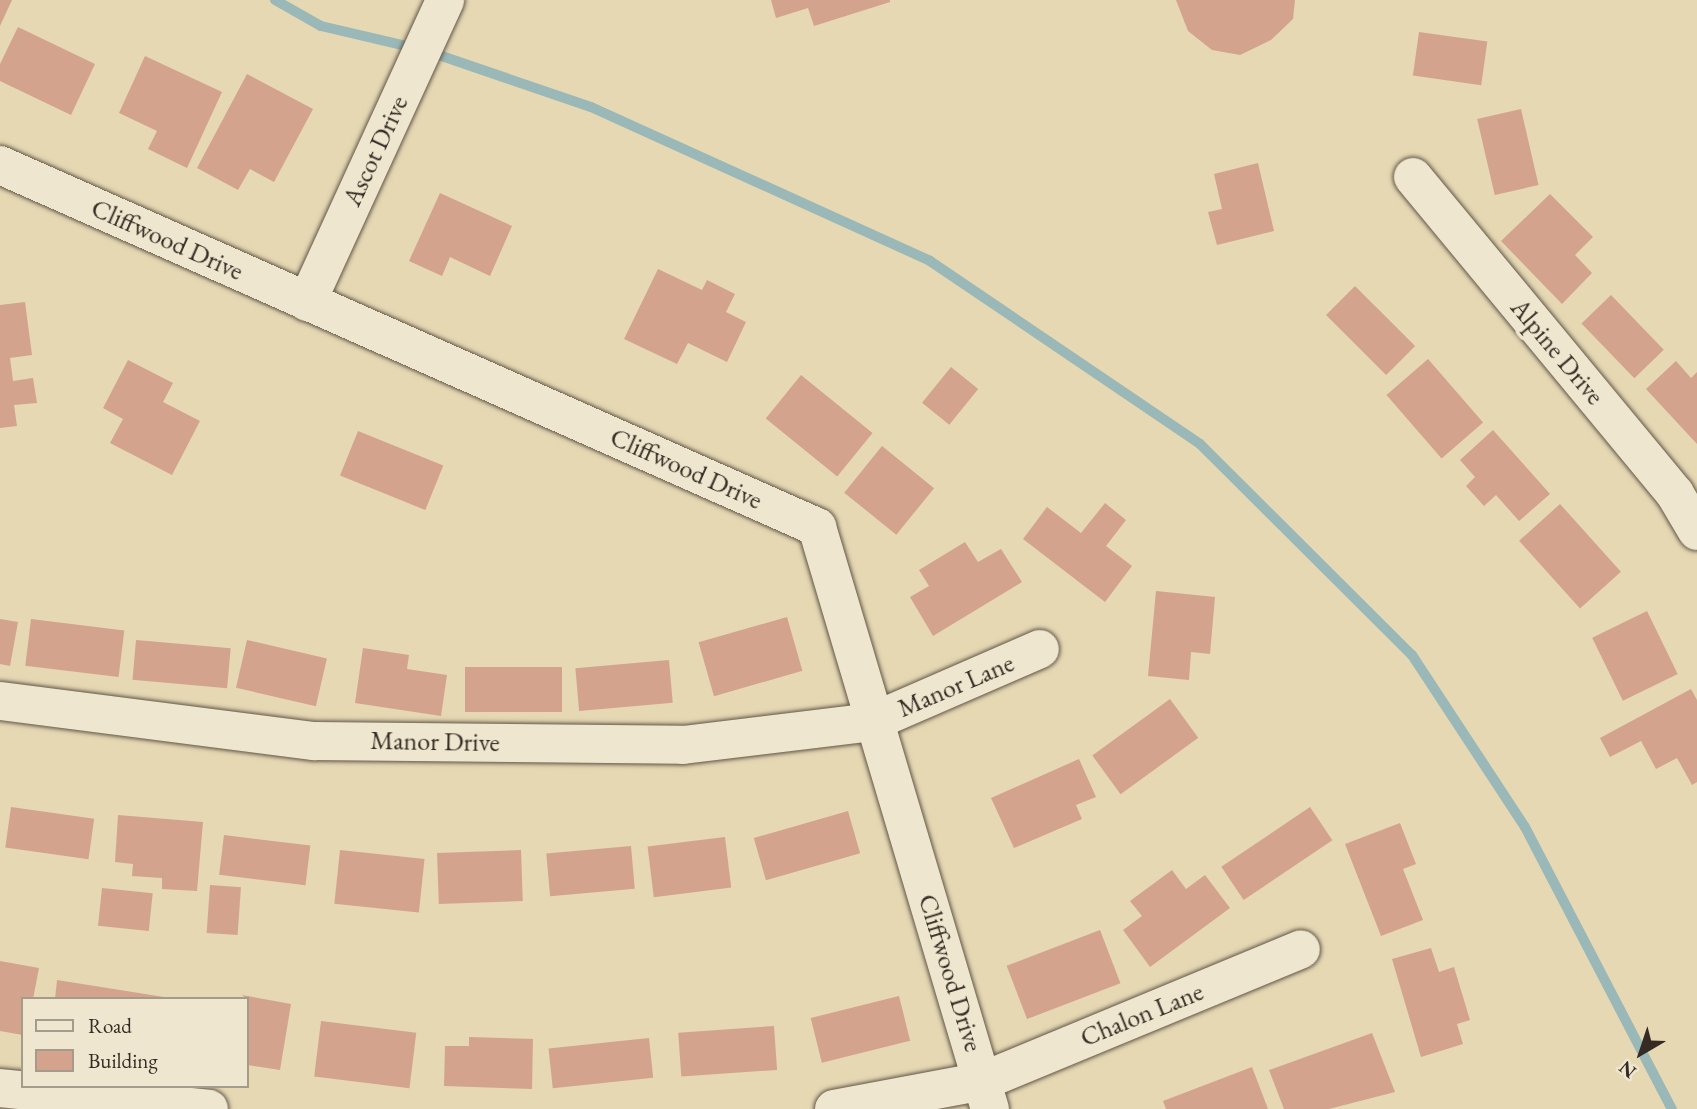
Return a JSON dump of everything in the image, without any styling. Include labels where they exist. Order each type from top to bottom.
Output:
[{"type":"street","name":"Ascot Drive","points":[[307,302],[445,0]]},
{"type":"street","name":"Cliffwood Drive","points":[[0,165],[817,527],[872,722],[986,1095]]},
{"type":"street","name":"Alpine Drive","points":[[1412,177],[1675,494],[1697,531]]},
{"type":"street","name":"Manor Lane","points":[[872,722],[1040,649]]},
{"type":"street","name":"Manor Drive","points":[[0,701],[314,741],[683,745],[872,722]]},
{"type":"street","name":"Chalon Lane","points":[[834,1109],[986,1095],[1301,949]]},
{"type":"street","points":[[0,1088],[209,1109]]},
{"type":"building","points":[[0,0],[12,0],[0,26]]},
{"type":"building","points":[[771,0],[890,2],[814,26],[808,8],[776,18]]},
{"type":"building","points":[[1176,0],[1295,0],[1293,19],[1271,40],[1240,55],[1212,50],[1188,31]]},
{"type":"building","points":[[18,27],[95,64],[71,115],[0,81],[0,64]]},
{"type":"building","points":[[1419,32],[1487,42],[1481,85],[1413,76]]},
{"type":"building","points":[[145,56],[222,92],[187,168],[148,149],[157,131],[119,113]]},
{"type":"building","points":[[247,74],[313,109],[274,182],[250,169],[238,190],[197,168]]},
{"type":"building","points":[[1521,109],[1539,185],[1495,195],[1477,119]]},
{"type":"building","points":[[1258,163],[1274,231],[1217,245],[1208,212],[1222,209],[1214,174]]},
{"type":"building","points":[[440,193],[512,226],[490,276],[450,257],[442,276],[409,261]]},
{"type":"building","points":[[1550,194],[1593,237],[1575,255],[1592,273],[1562,304],[1501,241]]},
{"type":"building","points":[[658,269],[702,290],[707,280],[735,294],[726,312],[746,322],[727,362],[688,343],[677,364],[624,339]]},
{"type":"building","points":[[1355,286],[1415,346],[1386,375],[1326,315]]},
{"type":"building","points":[[1611,295],[1664,350],[1634,378],[1582,323]]},
{"type":"building","points":[[25,302],[32,355],[10,358],[13,381],[33,378],[37,403],[14,405],[17,426],[0,428],[0,305]]},
{"type":"building","points":[[1428,359],[1483,422],[1442,458],[1386,395]]},
{"type":"building","points":[[128,360],[173,383],[163,402],[200,421],[172,475],[110,443],[123,419],[103,408]]},
{"type":"building","points":[[1676,361],[1691,378],[1697,372],[1697,444],[1646,389]]},
{"type":"building","points":[[951,367],[978,389],[949,425],[922,403]]},
{"type":"building","points":[[801,375],[872,433],[837,476],[766,419]]},
{"type":"building","points":[[1493,430],[1550,494],[1519,521],[1496,495],[1484,506],[1466,486],[1475,477],[1460,460]]},
{"type":"building","points":[[358,431],[443,465],[425,510],[340,476]]},
{"type":"building","points":[[882,446],[934,488],[896,535],[844,493]]},
{"type":"building","points":[[1105,503],[1126,520],[1106,546],[1132,566],[1105,602],[1023,539],[1047,507],[1081,533]]},
{"type":"building","points":[[1560,504],[1621,572],[1580,608],[1519,541]]},
{"type":"building","points":[[965,542],[978,562],[1001,549],[1022,582],[933,636],[910,597],[929,586],[919,570]]},
{"type":"building","points":[[1156,591],[1215,597],[1210,654],[1191,652],[1189,680],[1148,676]]},
{"type":"building","points":[[1647,611],[1678,674],[1623,701],[1592,638]]},
{"type":"building","points":[[787,617],[802,671],[714,696],[699,642]]},
{"type":"building","points":[[0,619],[18,622],[10,666],[0,664]]},
{"type":"building","points":[[31,619],[124,630],[119,677],[25,666]]},
{"type":"building","points":[[136,640],[231,648],[227,688],[133,680]]},
{"type":"building","points":[[247,640],[327,658],[316,706],[236,688]]},
{"type":"building","points":[[363,648],[409,655],[407,669],[447,675],[441,716],[355,703]]},
{"type":"building","points":[[669,660],[673,703],[579,711],[575,668]]},
{"type":"building","points":[[465,667],[562,667],[562,712],[465,712]]},
{"type":"building","points":[[1691,689],[1697,700],[1697,782],[1692,785],[1677,758],[1656,769],[1641,741],[1610,757],[1600,738]]},
{"type":"building","points":[[1170,699],[1198,738],[1121,794],[1092,755]]},
{"type":"building","points":[[1079,759],[1096,797],[1076,805],[1082,819],[1014,848],[991,798]]},
{"type":"building","points":[[11,807],[94,819],[88,859],[5,848]]},
{"type":"building","points":[[1310,807],[1332,840],[1244,900],[1221,867]]},
{"type":"building","points":[[848,811],[860,853],[766,880],[754,838]]},
{"type":"building","points":[[118,815],[203,822],[197,891],[162,889],[162,878],[132,876],[133,864],[115,862]]},
{"type":"building","points":[[1400,823],[1416,864],[1403,869],[1423,920],[1381,936],[1345,844]]},
{"type":"building","points":[[224,835],[310,846],[305,885],[219,875]]},
{"type":"building","points":[[725,837],[731,888],[654,897],[648,847]]},
{"type":"building","points":[[631,846],[635,889],[550,896],[546,853]]},
{"type":"building","points":[[340,850],[425,859],[419,913],[334,904]]},
{"type":"building","points":[[521,850],[523,901],[439,904],[437,853]]},
{"type":"building","points":[[1172,870],[1186,889],[1205,875],[1230,908],[1150,967],[1123,930],[1142,916],[1130,901]]},
{"type":"building","points":[[210,885],[241,887],[238,935],[207,933]]},
{"type":"building","points":[[102,888],[153,893],[149,931],[98,926]]},
{"type":"building","points":[[1100,930],[1120,983],[1027,1019],[1007,966]]},
{"type":"building","points":[[1431,948],[1439,972],[1454,967],[1470,1020],[1457,1024],[1463,1044],[1421,1057],[1392,959]]},
{"type":"building","points":[[0,961],[39,968],[33,997],[21,997],[21,1035],[0,1031]]},
{"type":"building","points":[[57,980],[164,997],[55,997]]},
{"type":"building","points":[[242,995],[291,1004],[280,1070],[248,1065],[248,997]]},
{"type":"building","points":[[899,996],[910,1041],[822,1063],[811,1018]]},
{"type":"building","points":[[321,1021],[416,1033],[409,1088],[314,1077]]},
{"type":"building","points":[[774,1026],[777,1070],[681,1077],[678,1033]]},
{"type":"building","points":[[1372,1033],[1395,1092],[1329,1109],[1284,1109],[1269,1070]]},
{"type":"building","points":[[469,1037],[533,1039],[532,1089],[444,1086],[445,1046],[469,1046]]},
{"type":"building","points":[[649,1038],[653,1078],[553,1088],[549,1049]]},
{"type":"building","points":[[1252,1067],[1268,1109],[1166,1109],[1163,1101]]},
{"type":"waterway","points":[[275,0],[321,26],[415,48]]},
{"type":"waterway","points":[[430,52],[591,107],[930,261],[1200,444],[1412,655],[1525,827],[1672,1109]]}]
